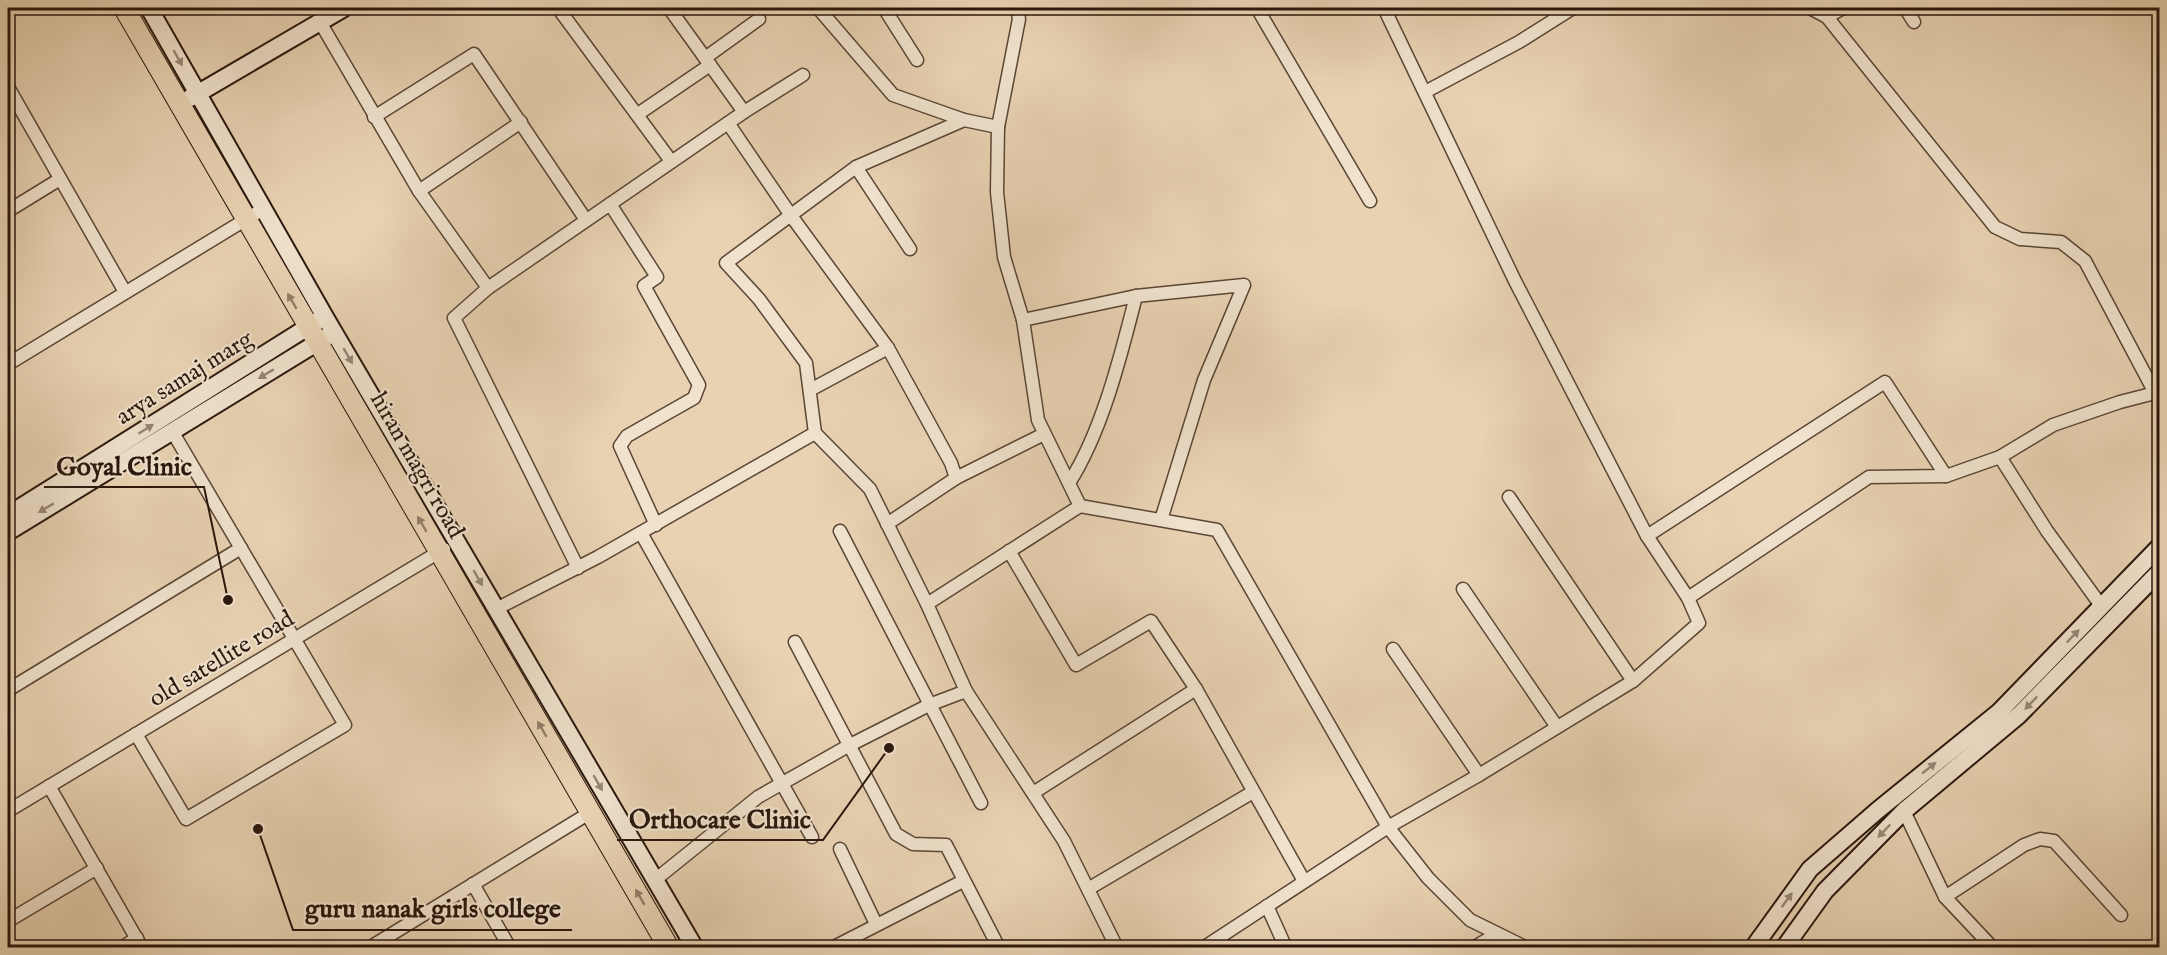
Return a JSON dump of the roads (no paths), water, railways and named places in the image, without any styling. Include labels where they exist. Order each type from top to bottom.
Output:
[{"type":"main road","name":"hiran magri road","points":[[124,8],[669,948]]},
{"type":"street","points":[[149,8],[325,317],[694,948]]},
{"type":"street","points":[[179,105],[344,8]]},
{"type":"street","points":[[558,8],[672,161]]},
{"type":"street","points":[[669,8],[744,112]]},
{"type":"street","points":[[818,8],[893,95],[964,120],[998,127]]},
{"type":"street","points":[[884,8],[917,60]]},
{"type":"street","points":[[1017,8],[1019,19],[998,127],[997,192],[1004,257],[1023,320],[1038,420],[1080,506]]},
{"type":"street","points":[[1257,8],[1370,201]]},
{"type":"street","points":[[1203,948],[1388,826],[1479,775],[1633,681],[1699,623],[1688,598],[1647,536],[1515,281],[1384,8]]},
{"type":"street","points":[[1425,92],[1519,42],[1573,8]]},
{"type":"street","points":[[1688,598],[1869,477],[1946,476],[2000,457],[2054,425],[2121,402],[2157,397],[2085,261],[2061,242],[2020,239],[1995,227],[1827,17],[1810,8]]},
{"type":"street","points":[[1827,17],[1843,8]]},
{"type":"street","points":[[1905,8],[1914,22]]},
{"type":"street","points":[[638,114],[759,19]]},
{"type":"street","points":[[320,22],[419,191],[488,288]]},
{"type":"street","points":[[374,117],[474,54],[586,220]]},
{"type":"street","points":[[578,568],[454,318],[488,288],[744,112],[803,75]]},
{"type":"street","points":[[8,87],[125,292]]},
{"type":"street","points":[[964,120],[856,167],[792,217],[726,263],[759,299],[806,363],[815,433],[870,489],[927,603],[966,691],[1064,841],[1117,948]]},
{"type":"street","points":[[419,191],[521,122]]},
{"type":"street","points":[[728,123],[792,217],[888,348],[951,463],[956,478]]},
{"type":"street","points":[[856,167],[910,249]]},
{"type":"street","points":[[8,211],[60,179]]},
{"type":"street","points":[[610,204],[657,277],[644,286],[699,385],[694,398],[627,436],[620,446],[656,525]]},
{"type":"street","points":[[8,364],[263,208]]},
{"type":"street","points":[[1023,320],[1136,296],[1244,285],[1204,380],[1161,520]]},
{"type":"street","points":[[1069,483],[1083,461],[1122,351],[1136,296]]},
{"type":"street","name":"arya samaj marg","points":[[8,515],[312,335],[325,317]]},
{"type":"street","points":[[8,532],[172,431],[312,335],[334,332]]},
{"type":"street","points":[[810,390],[888,348]]},
{"type":"street","points":[[1647,536],[1885,382],[1946,476]]},
{"type":"street","points":[[136,734],[186,819],[345,725],[172,431]]},
{"type":"street","points":[[496,609],[578,568],[656,525],[815,433]]},
{"type":"street","points":[[887,524],[956,478],[1044,434]]},
{"type":"street","points":[[2000,457],[2047,531],[2102,607]]},
{"type":"street","points":[[1509,497],[1633,681]]},
{"type":"street","points":[[927,603],[1080,506],[1217,530],[1388,826],[1428,878],[1470,920],[1527,948]]},
{"type":"street","points":[[840,531],[981,803]]},
{"type":"street","points":[[641,533],[812,837]]},
{"type":"street","name":"old satellite road","points":[[8,811],[457,542]]},
{"type":"street","points":[[1753,948],[1810,869],[1878,810],[1999,712],[2160,546]]},
{"type":"street","points":[[8,690],[241,548]]},
{"type":"street","points":[[1009,551],[1076,665],[1151,621],[1196,689],[1304,881]]},
{"type":"street","points":[[1784,948],[1825,891],[1904,811],[2019,715],[2160,571]]},
{"type":"street","points":[[1463,589],[1557,727]]},
{"type":"street","points":[[795,642],[896,834],[913,844],[946,845],[999,948]]},
{"type":"street","points":[[1393,649],[1479,775]]},
{"type":"street","points":[[1033,793],[1196,689]]},
{"type":"street","points":[[655,880],[758,797],[848,746],[929,705],[966,691]]},
{"type":"street","points":[[50,786],[140,943],[122,948]]},
{"type":"street","points":[[1088,890],[1253,792]]},
{"type":"street","points":[[1904,811],[1945,897],[1993,948]]},
{"type":"street","points":[[369,948],[591,812]]},
{"type":"street","points":[[1945,897],[2024,845],[2040,839],[2054,841],[2121,915]]},
{"type":"street","points":[[840,849],[876,924]]},
{"type":"street","points":[[8,921],[96,868]]},
{"type":"street","points":[[832,948],[850,943],[876,924],[963,881]]},
{"type":"street","points":[[473,885],[510,948]]},
{"type":"street","points":[[1267,906],[1286,948]]},
{"type":"street","points":[[1473,948],[1497,934]]},
{"type":"place","name":"Goyal Clinic","points":[[228,600]]},
{"type":"place","name":"Orthocare Clinic","points":[[889,748]]},
{"type":"place","name":"guru nanak girls college","points":[[258,829]]}]
